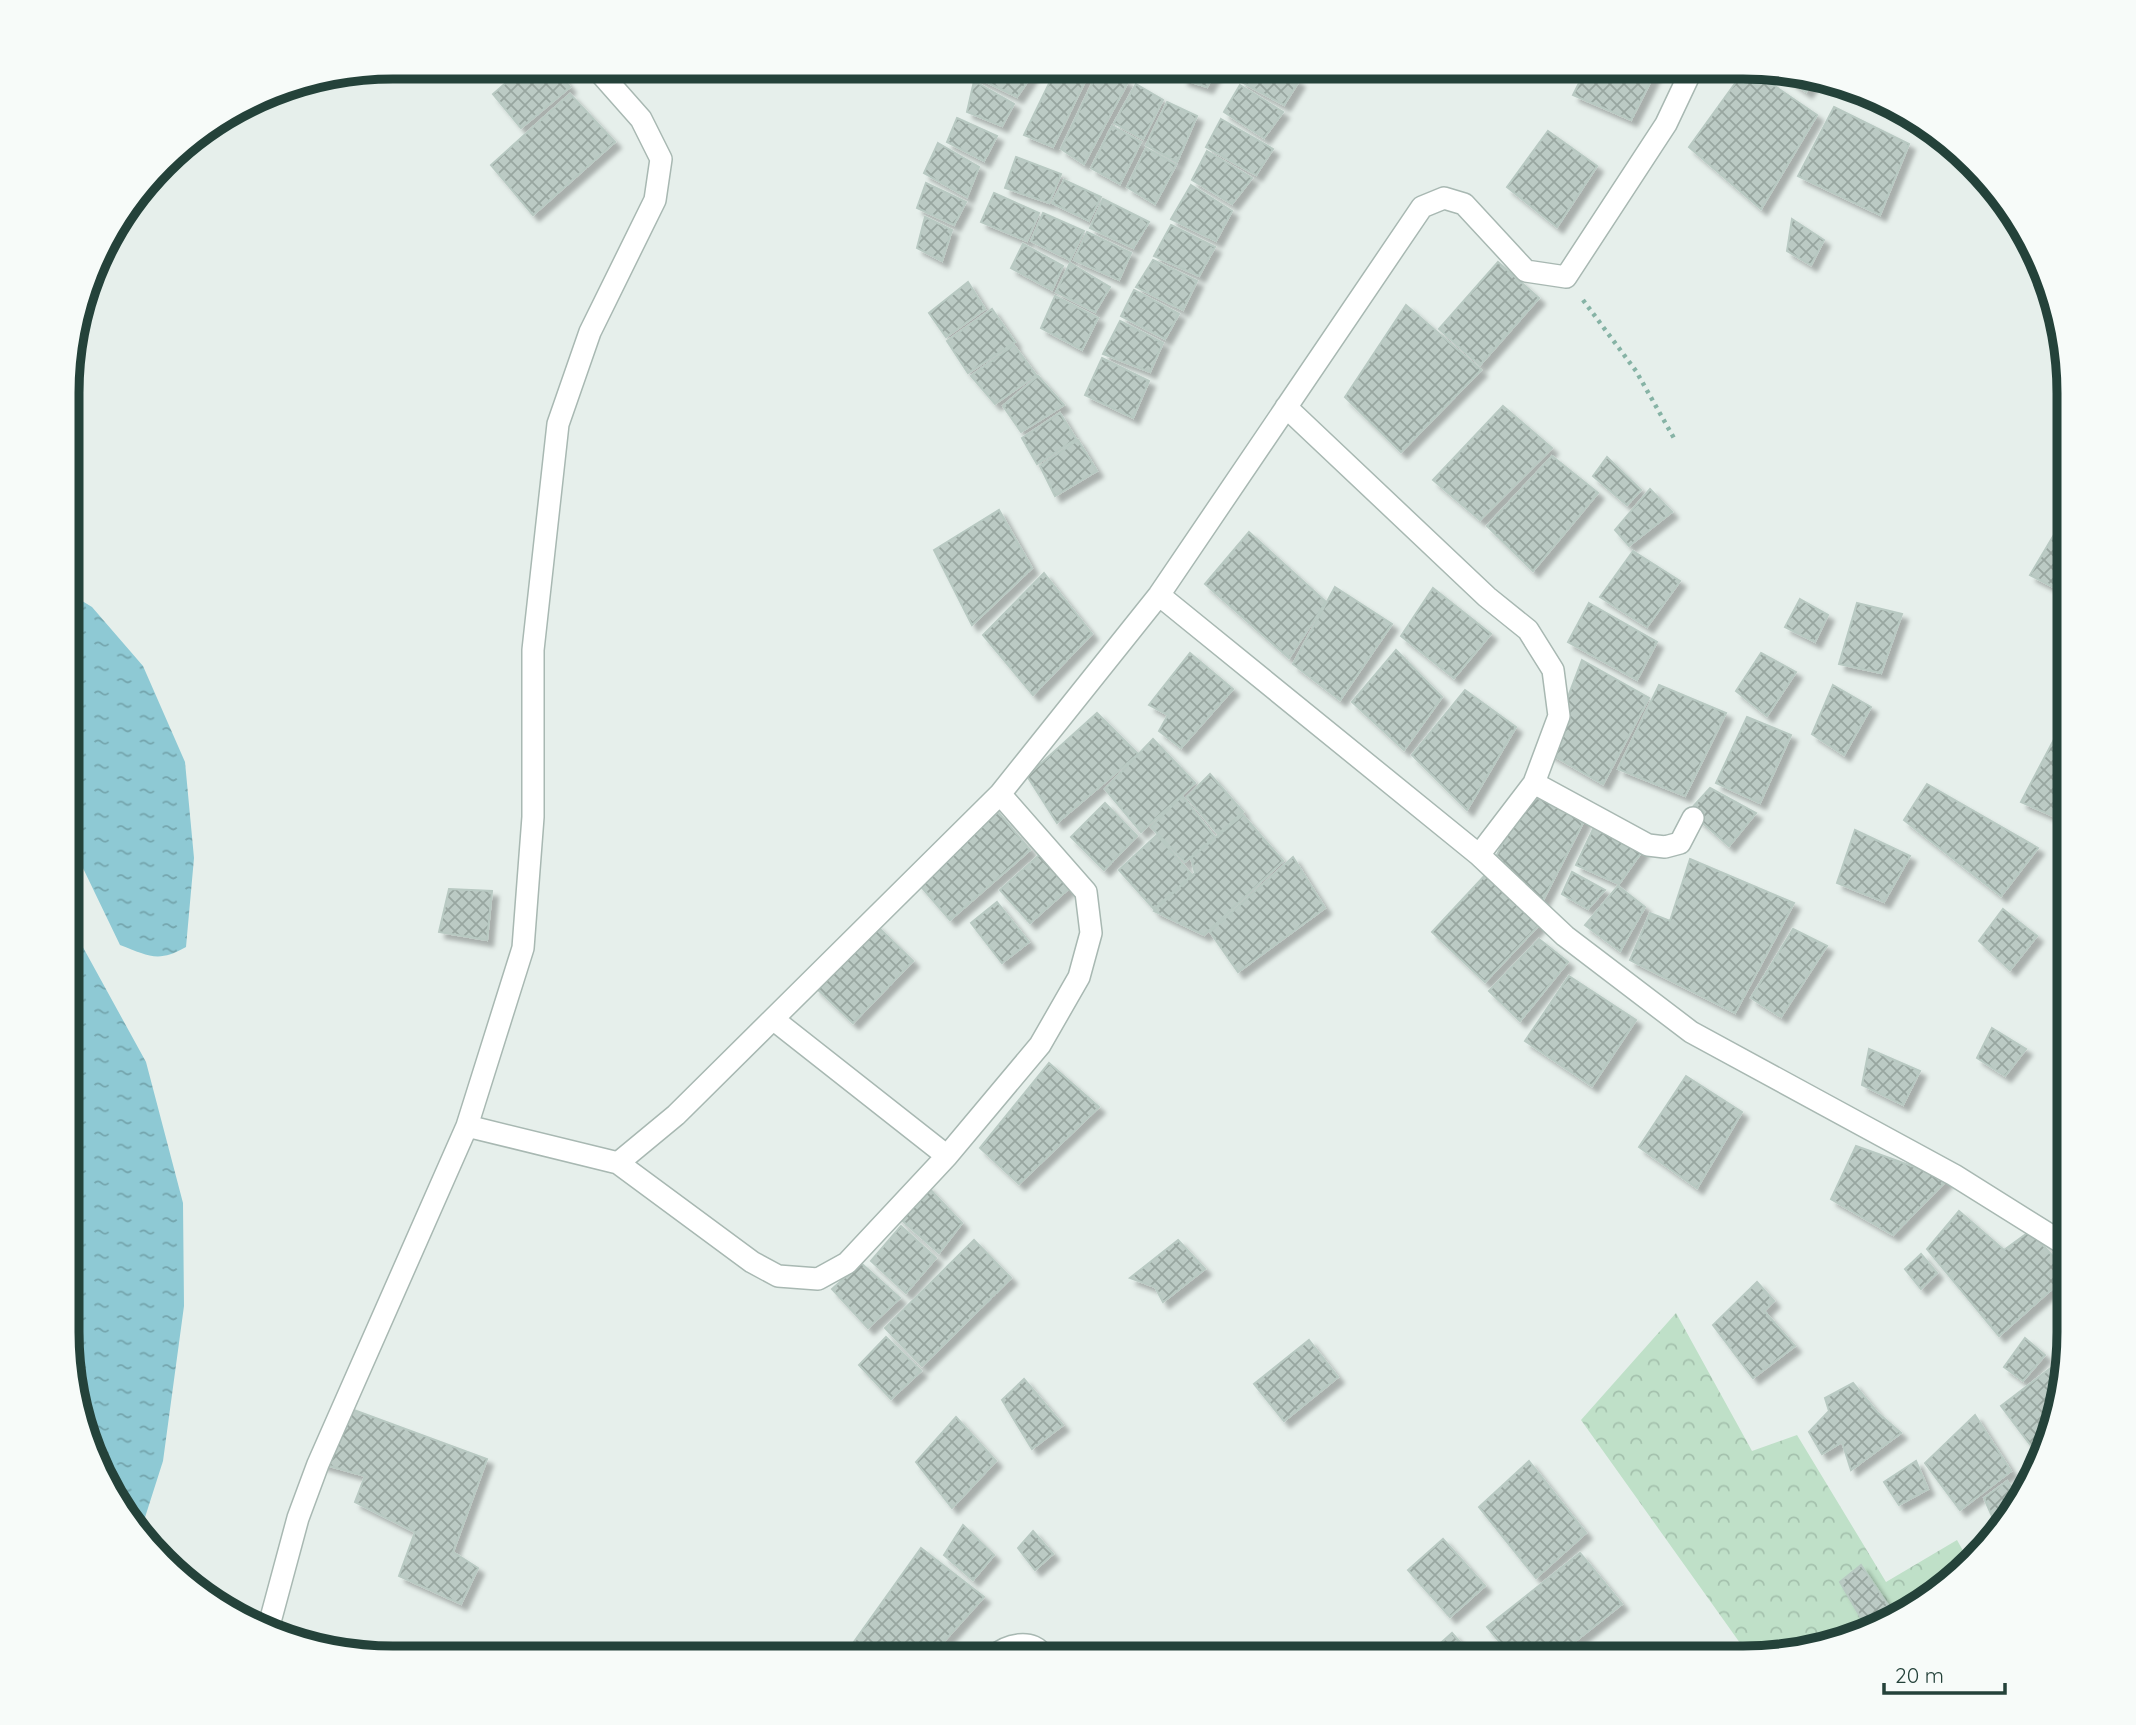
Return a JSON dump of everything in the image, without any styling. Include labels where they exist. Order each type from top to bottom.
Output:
[{"type":"street","points":[[270,1621],[298,1518],[318,1464],[353,1380],[409,1264],[467,1126],[523,948],[533,817],[533,650],[558,424],[590,332],[655,200],[660,159],[641,119],[606,79]]},
{"type":"street","points":[[618,1163],[676,1115],[1000,794],[1159,595],[1422,207],[1444,198],[1464,204],[1525,271],[1566,276],[1666,124],[1687,79]]},
{"type":"street","points":[[1286,407],[1487,597],[1528,630],[1553,670],[1559,716],[1534,783],[1479,855]]},
{"type":"street","points":[[1159,595],[1479,855],[1565,936],[1691,1032],[1954,1175],[2057,1239]]},
{"type":"street","points":[[1534,783],[1648,845],[1665,847],[1680,844],[1693,818]]},
{"type":"street","points":[[467,1126],[618,1163],[752,1262],[778,1276],[818,1279],[847,1263],[947,1156],[1040,1045],[1079,977],[1091,933],[1086,892],[1000,794]]},
{"type":"street","points":[[773,1019],[947,1156]]},
{"type":"street","points":[[1008,1646],[1028,1646]]},
{"type":"path","points":[[1566,276],[1636,371],[1675,440]]},
{"type":"green space","points":[[1676,1313],[1752,1451],[1797,1435],[1886,1582],[1957,1540],[1965,1554],[1918,1593],[1882,1614],[1845,1630],[1785,1644],[1742,1646],[1581,1420]]},
{"type":"water","points":[[79,599],[92,607],[143,666],[185,762],[194,858],[186,947],[168,955],[153,956],[120,945],[79,860]]},
{"type":"water","points":[[79,940],[146,1062],[183,1203],[184,1306],[163,1461],[143,1523],[121,1490],[95,1434],[81,1374]]},
{"type":"building","points":[[510,79],[564,79],[570,87],[521,128],[493,94]]},
{"type":"building","points":[[980,79],[1029,79],[1017,97]]},
{"type":"building","points":[[1051,79],[1086,79],[1053,147],[1024,135]]},
{"type":"building","points":[[1094,79],[1122,79],[1128,82],[1084,164],[1061,149]]},
{"type":"building","points":[[1182,79],[1212,79],[1207,87]]},
{"type":"building","points":[[1295,79],[1299,81],[1284,105],[1240,81]]},
{"type":"building","points":[[1581,79],[1652,79],[1631,120],[1573,95]]},
{"type":"building","points":[[1738,79],[1765,79],[1817,115],[1761,209],[1689,147]]},
{"type":"building","points":[[974,81],[1014,104],[1002,126],[967,112]]},
{"type":"building","points":[[1793,83],[1811,86],[1806,92]]},
{"type":"building","points":[[1136,84],[1163,100],[1143,139],[1114,123]]},
{"type":"building","points":[[1240,85],[1283,112],[1264,138],[1224,112]]},
{"type":"building","points":[[570,94],[615,142],[533,215],[491,165]]},
{"type":"building","points":[[1167,102],[1197,116],[1177,162],[1146,145]]},
{"type":"building","points":[[1834,107],[1909,144],[1880,215],[1798,176]]},
{"type":"building","points":[[957,118],[997,136],[984,161],[947,142]]},
{"type":"building","points":[[1221,119],[1273,149],[1256,175],[1206,147]]},
{"type":"building","points":[[1112,126],[1141,142],[1120,184],[1091,168]]},
{"type":"building","points":[[1548,131],[1597,166],[1557,227],[1507,187]]},
{"type":"building","points":[[938,143],[979,167],[967,197],[924,173]]},
{"type":"building","points":[[1146,148],[1176,165],[1155,204],[1127,187]]},
{"type":"building","points":[[1207,151],[1252,178],[1232,204],[1192,180]]},
{"type":"building","points":[[1016,157],[1061,174],[1049,203],[1005,188]]},
{"type":"building","points":[[1064,180],[1101,197],[1089,221],[1052,203]]},
{"type":"building","points":[[926,183],[966,202],[954,225],[917,208]]},
{"type":"building","points":[[1191,185],[1232,211],[1216,241],[1171,219]]},
{"type":"building","points":[[994,193],[1039,213],[1027,241],[981,222]]},
{"type":"building","points":[[1103,199],[1149,222],[1133,248],[1090,228]]},
{"type":"building","points":[[1043,213],[1084,231],[1070,260],[1031,241]]},
{"type":"building","points":[[925,217],[952,230],[942,261],[917,248]]},
{"type":"building","points":[[1792,219],[1824,240],[1811,265],[1787,251]]},
{"type":"building","points":[[1171,225],[1215,247],[1199,276],[1154,256]]},
{"type":"building","points":[[1087,232],[1131,253],[1119,280],[1074,260]]},
{"type":"building","points":[[1023,244],[1063,266],[1052,290],[1011,268]]},
{"type":"building","points":[[1153,260],[1197,281],[1183,310],[1136,287]]},
{"type":"building","points":[[1498,262],[1539,298],[1480,365],[1439,329]]},
{"type":"building","points":[[1070,263],[1110,287],[1095,312],[1056,292]]},
{"type":"building","points":[[968,282],[985,309],[946,337],[929,313]]},
{"type":"building","points":[[1134,290],[1179,314],[1165,339],[1121,316]]},
{"type":"building","points":[[1055,296],[1098,318],[1082,350],[1041,328]]},
{"type":"building","points":[[1406,305],[1481,370],[1401,452],[1345,397]]},
{"type":"building","points":[[992,309],[1015,342],[968,373],[947,341]]},
{"type":"building","points":[[1120,321],[1163,343],[1150,372],[1103,354]]},
{"type":"building","points":[[1014,345],[1036,375],[995,404],[971,376]]},
{"type":"building","points":[[1102,358],[1149,381],[1133,418],[1085,395]]},
{"type":"building","points":[[1038,376],[1064,405],[1021,432],[1003,406]]},
{"type":"building","points":[[1503,406],[1552,448],[1480,520],[1433,480]]},
{"type":"building","points":[[1060,413],[1076,439],[1037,464],[1022,438]]},
{"type":"building","points":[[1078,440],[1097,471],[1055,496],[1040,466]]},
{"type":"building","points":[[1552,456],[1598,493],[1533,571],[1487,526]]},
{"type":"building","points":[[1607,457],[1641,490],[1627,505],[1593,476]]},
{"type":"building","points":[[1650,489],[1672,512],[1629,546],[1615,530]]},
{"type":"building","points":[[999,510],[1032,568],[972,625],[934,550]]},
{"type":"building","points":[[2057,530],[2057,589],[2030,575]]},
{"type":"building","points":[[1249,532],[1326,602],[1289,658],[1205,584]]},
{"type":"building","points":[[1633,551],[1680,581],[1647,627],[1600,597]]},
{"type":"building","points":[[1044,573],[1092,634],[1033,695],[983,635]]},
{"type":"building","points":[[1335,587],[1392,624],[1340,700],[1293,664]]},
{"type":"building","points":[[1433,588],[1491,634],[1454,678],[1401,636]]},
{"type":"building","points":[[1800,599],[1828,615],[1815,642],[1785,627]]},
{"type":"building","points":[[1589,603],[1657,642],[1637,680],[1568,642]]},
{"type":"building","points":[[1857,603],[1902,614],[1881,673],[1839,664]]},
{"type":"building","points":[[1396,650],[1442,697],[1404,750],[1352,702]]},
{"type":"building","points":[[1190,653],[1233,689],[1181,748],[1159,731],[1168,715],[1149,705]]},
{"type":"building","points":[[1761,653],[1796,672],[1767,716],[1736,691]]},
{"type":"building","points":[[1582,660],[1649,698],[1603,784],[1547,752]]},
{"type":"building","points":[[1659,685],[1726,713],[1685,796],[1618,769]]},
{"type":"building","points":[[1833,685],[1871,707],[1844,755],[1812,734]]},
{"type":"building","points":[[1465,690],[1516,727],[1467,810],[1412,755]]},
{"type":"building","points":[[1097,713],[1138,754],[1057,823],[1027,776]]},
{"type":"building","points":[[1747,717],[1791,735],[1760,803],[1716,783]]},
{"type":"building","points":[[2057,734],[2057,818],[2021,802]]},
{"type":"building","points":[[1153,739],[1195,783],[1141,832],[1105,789]]},
{"type":"building","points":[[1210,774],[1243,812],[1218,834],[1187,797]]},
{"type":"building","points":[[1927,784],[2038,848],[2001,896],[1904,820]]},
{"type":"building","points":[[1710,788],[1756,813],[1729,846],[1689,811]]},
{"type":"building","points":[[1527,794],[1586,817],[1541,904],[1492,865]]},
{"type":"building","points":[[1182,796],[1215,837],[1185,862],[1151,827]]},
{"type":"building","points":[[1105,803],[1137,836],[1104,870],[1071,837]]},
{"type":"building","points":[[998,812],[1030,850],[950,920],[918,883]]},
{"type":"building","points":[[1243,815],[1283,861],[1204,935],[1154,911],[1195,873],[1191,858]]},
{"type":"building","points":[[1594,827],[1643,850],[1619,884],[1576,865]]},
{"type":"building","points":[[1855,830],[1910,856],[1884,902],[1837,883]]},
{"type":"building","points":[[1157,835],[1192,875],[1154,909],[1119,870]]},
{"type":"building","points":[[1045,850],[1074,884],[1030,923],[1000,890]]},
{"type":"building","points":[[1293,857],[1325,908],[1238,972],[1210,932]]},
{"type":"building","points":[[1690,859],[1794,903],[1735,1013],[1630,960],[1650,913],[1670,921]]},
{"type":"building","points":[[1488,872],[1541,923],[1485,982],[1432,932]]},
{"type":"building","points":[[1572,872],[1605,890],[1588,909],[1562,894]]},
{"type":"building","points":[[1618,886],[1645,907],[1620,951],[1585,925]]},
{"type":"building","points":[[449,889],[492,891],[487,940],[439,932]]},
{"type":"building","points":[[997,902],[1029,942],[1002,963],[971,923]]},
{"type":"building","points":[[2003,909],[2037,936],[2010,970],[1979,941]]},
{"type":"building","points":[[875,924],[913,961],[853,1023],[815,987]]},
{"type":"building","points":[[1793,929],[1827,946],[1781,1017],[1751,998]]},
{"type":"building","points":[[1539,939],[1568,962],[1520,1021],[1489,991]]},
{"type":"building","points":[[1569,976],[1636,1020],[1592,1086],[1525,1041]]},
{"type":"building","points":[[1992,1028],[2026,1049],[2005,1076],[1977,1058]]},
{"type":"building","points":[[1869,1049],[1920,1071],[1903,1105],[1862,1085]]},
{"type":"building","points":[[1049,1063],[1099,1107],[1019,1184],[980,1148]]},
{"type":"building","points":[[1686,1076],[1742,1112],[1697,1188],[1639,1147]]},
{"type":"building","points":[[1856,1146],[1948,1179],[1893,1235],[1831,1199]]},
{"type":"building","points":[[926,1185],[962,1223],[939,1253],[897,1216]]},
{"type":"building","points":[[1959,1211],[2004,1250],[2030,1231],[2057,1261],[2057,1285],[1999,1336],[1927,1249]]},
{"type":"building","points":[[901,1226],[936,1258],[906,1293],[871,1261]]},
{"type":"building","points":[[974,1240],[1011,1278],[922,1366],[885,1328]]},
{"type":"building","points":[[1178,1240],[1205,1269],[1163,1302],[1155,1287],[1130,1278]]},
{"type":"building","points":[[1921,1254],[1937,1273],[1921,1289],[1905,1269]]},
{"type":"building","points":[[861,1263],[900,1298],[868,1328],[832,1289]]},
{"type":"building","points":[[1757,1282],[1774,1301],[1764,1311],[1795,1346],[1753,1378],[1713,1325]]},
{"type":"building","points":[[886,1337],[921,1371],[891,1399],[859,1365]]},
{"type":"building","points":[[2025,1338],[2045,1355],[2023,1381],[2004,1367]]},
{"type":"building","points":[[1309,1340],[1338,1377],[1284,1421],[1254,1384]]},
{"type":"building","points":[[2056,1364],[2047,1414],[2037,1443],[2032,1447],[2001,1406]]},
{"type":"building","points":[[1024,1379],[1063,1425],[1032,1449],[1002,1400]]},
{"type":"building","points":[[1853,1383],[1877,1412],[1901,1433],[1851,1470],[1842,1442],[1822,1454],[1809,1432],[1829,1411],[1825,1398]]},
{"type":"building","points":[[343,1406],[487,1459],[453,1552],[478,1568],[461,1604],[399,1576],[415,1532],[355,1502],[365,1476],[319,1463]]},
{"type":"building","points":[[1975,1415],[2011,1471],[1960,1510],[1925,1463]]},
{"type":"building","points":[[956,1417],[996,1461],[952,1508],[916,1462]]},
{"type":"building","points":[[1529,1461],[1586,1533],[1536,1578],[1479,1507]]},
{"type":"building","points":[[1916,1461],[1928,1489],[1899,1505],[1884,1482]]},
{"type":"building","points":[[2007,1481],[2015,1490],[1994,1521],[1984,1498]]},
{"type":"building","points":[[963,1525],[994,1555],[973,1580],[944,1555]]},
{"type":"building","points":[[1033,1531],[1053,1554],[1035,1570],[1018,1548]]},
{"type":"building","points":[[1443,1539],[1485,1586],[1450,1617],[1408,1570]]},
{"type":"building","points":[[921,1548],[984,1597],[940,1646],[851,1646]]},
{"type":"building","points":[[1580,1553],[1622,1604],[1569,1646],[1503,1646],[1487,1627]]},
{"type":"building","points":[[1861,1565],[1888,1605],[1863,1622],[1840,1582]]},
{"type":"building","points":[[1452,1633],[1463,1646],[1437,1646]]}]
